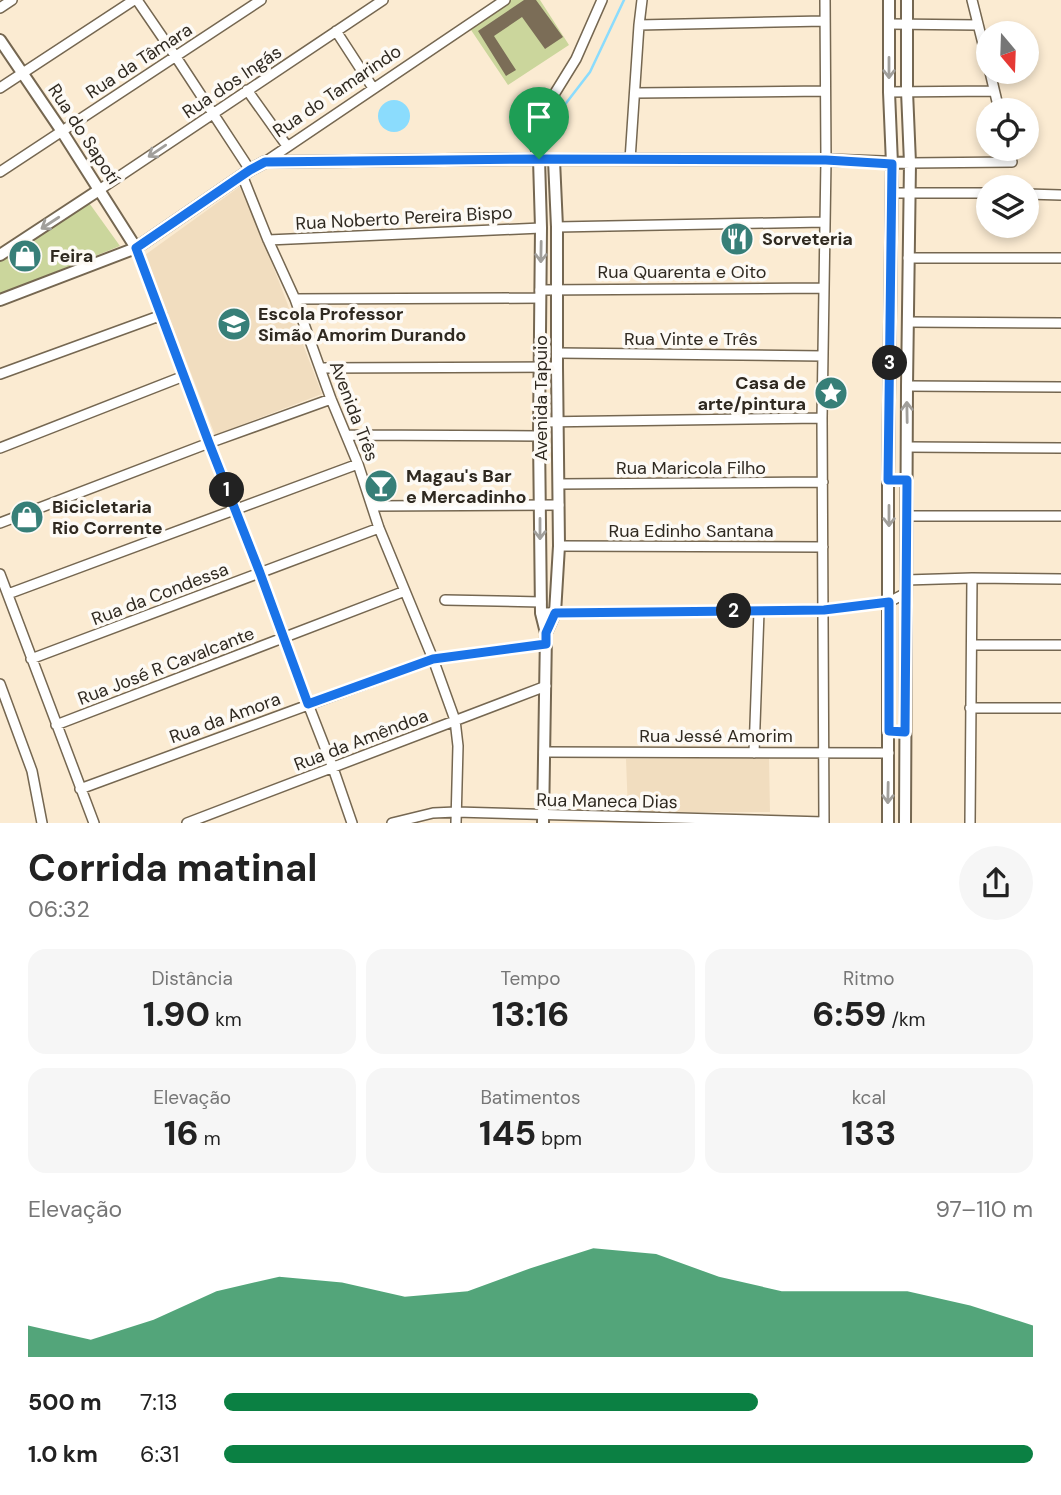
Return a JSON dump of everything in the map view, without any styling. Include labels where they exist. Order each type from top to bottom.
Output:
[{"type":"street","points":[[0,8],[12,0]]},
{"type":"street","points":[[0,89],[135,0]]},
{"type":"street","name":"Avenida Três","points":[[135,0],[213,113],[246,172],[268,240],[295,299],[358,464],[379,528],[455,720],[458,746],[456,823]]},
{"type":"street","name":"Rua da Tâmara","points":[[0,172],[261,0]]},
{"type":"street","name":"Rua dos Ingás","points":[[99,190],[383,0]]},
{"type":"street","name":"Rua do Tamarindo","points":[[0,300],[136,248],[505,0]]},
{"type":"street","points":[[539,159],[534,145],[534,127],[576,59],[601,0]]},
{"type":"street","points":[[630,160],[642,0]]},
{"type":"street","points":[[824,822],[822,418],[826,160],[825,0]]},
{"type":"street","points":[[888,823],[892,164],[889,0]]},
{"type":"street","points":[[905,823],[906,386],[910,163],[907,0]]},
{"type":"street","points":[[972,0],[977,21]]},
{"type":"street","points":[[639,25],[824,21]]},
{"type":"street","points":[[889,24],[976,25]]},
{"type":"street","points":[[336,31],[373,88]]},
{"type":"street","name":"Rua do Sapotí","points":[[0,40],[136,248]]},
{"type":"street","points":[[992,84],[996,98]]},
{"type":"street","points":[[247,90],[287,146]]},
{"type":"street","points":[[635,93],[825,91]]},
{"type":"street","points":[[889,92],[994,91]]},
{"type":"street","points":[[265,162],[539,159],[826,160],[892,164],[1012,161]]},
{"type":"street","name":"Avenida Tapuio","points":[[539,159],[541,607],[546,639],[543,819]]},
{"type":"street","name":"Avenida Tapuio","points":[[546,639],[555,613],[559,546],[558,227],[554,160]]},
{"type":"street","points":[[0,256],[99,190]]},
{"type":"street","points":[[891,193],[976,193]]},
{"type":"street","points":[[1039,194],[1061,195]]},
{"type":"street","points":[[558,227],[824,222]]},
{"type":"street","name":"Rua Noberto Pereira Bispo","points":[[268,240],[541,228]]},
{"type":"street","points":[[136,248],[352,823]]},
{"type":"street","points":[[908,258],[1061,258]]},
{"type":"street","name":"Rua Quarenta e Oito","points":[[295,299],[540,294],[558,289],[824,288]]},
{"type":"street","points":[[0,374],[162,316]]},
{"type":"street","points":[[908,322],[1061,323]]},
{"type":"street","name":"Rua Vinte e Três","points":[[558,354],[823,356]]},
{"type":"street","points":[[321,368],[557,367]]},
{"type":"street","points":[[0,448],[184,376]]},
{"type":"street","points":[[906,386],[1061,387]]},
{"type":"street","points":[[0,523],[331,399]]},
{"type":"street","points":[[541,422],[822,418]]},
{"type":"street","points":[[346,435],[539,436]]},
{"type":"street","points":[[907,447],[1061,448]]},
{"type":"street","points":[[8,594],[358,464]]},
{"type":"street","points":[[888,480],[907,480]]},
{"type":"street","name":"Rua Maricola Filho","points":[[559,484],[824,482]]},
{"type":"street","points":[[373,506],[559,505]]},
{"type":"street","points":[[907,516],[1061,516]]},
{"type":"street","name":"Rua da Condessa","points":[[31,659],[379,528]]},
{"type":"street","name":"Rua Edinho Santana","points":[[559,546],[823,548]]},
{"type":"street","points":[[0,574],[94,823]]},
{"type":"street","points":[[970,823],[972,578]]},
{"type":"street","points":[[906,580],[1061,579]]},
{"type":"street","name":"Rua José R Cavalcante","points":[[56,725],[405,592]]},
{"type":"street","points":[[445,600],[541,607],[555,613],[759,611],[824,610],[889,602],[906,593]]},
{"type":"street","points":[[754,753],[759,611]]},
{"type":"street","name":"Rua da Amora","points":[[80,789],[433,659],[546,639]]},
{"type":"street","points":[[972,645],[1061,645]]},
{"type":"street","points":[[0,684],[32,771],[42,823]]},
{"type":"street","name":"Rua da Amêndoa","points":[[187,823],[546,686]]},
{"type":"street","points":[[970,708],[1061,708]]},
{"type":"street","points":[[889,731],[905,732]]},
{"type":"street","name":"Rua Jessé Amorim","points":[[544,752],[889,753]]},
{"type":"street","name":"Rua Maneca Dias","points":[[392,823],[433,813],[457,812],[543,819],[824,822]]},
{"type":"shaded area","name":"Escola Professor Simão Amorim Durando","points":[[242,185],[322,394],[215,435],[145,255]]},
{"type":"shaded area","points":[[769,758],[770,812],[628,812],[626,759]]},
{"type":"green space","points":[[510,0],[540,0],[569,45],[508,85],[469,27]]},
{"type":"green space","points":[[87,200],[120,246],[0,294],[0,259]]},
{"type":"water","points":[[394,100],[406,104],[410,116],[406,128],[394,132],[382,128],[378,116],[382,104]]},
{"type":"building","points":[[524,0],[536,0],[563,37],[545,49],[522,17],[494,36],[516,70],[506,76],[478,31]]},
{"type":"waterway","points":[[561,126],[560,111],[590,72],[624,0]]},
{"type":"place","name":"Sorveteria","points":[[737,239]]},
{"type":"place","name":"Feira","points":[[25,256]]},
{"type":"place","name":"Escola Professor Simão Amorim Durando","points":[[234,324]]},
{"type":"place","name":"Casa de arte/pintura","points":[[831,393]]},
{"type":"place","name":"Magau's Bar e Mercadinho","points":[[381,486]]},
{"type":"place","name":"Bicicletaria Rio Corrente","points":[[27,517]]},
{"type":"route","points":[[539,159],[826,160],[892,164],[888,480],[907,480],[905,732],[889,731],[889,602],[824,610],[555,613],[546,633],[546,644],[433,659],[308,704],[136,248],[265,162],[539,159]]}]
